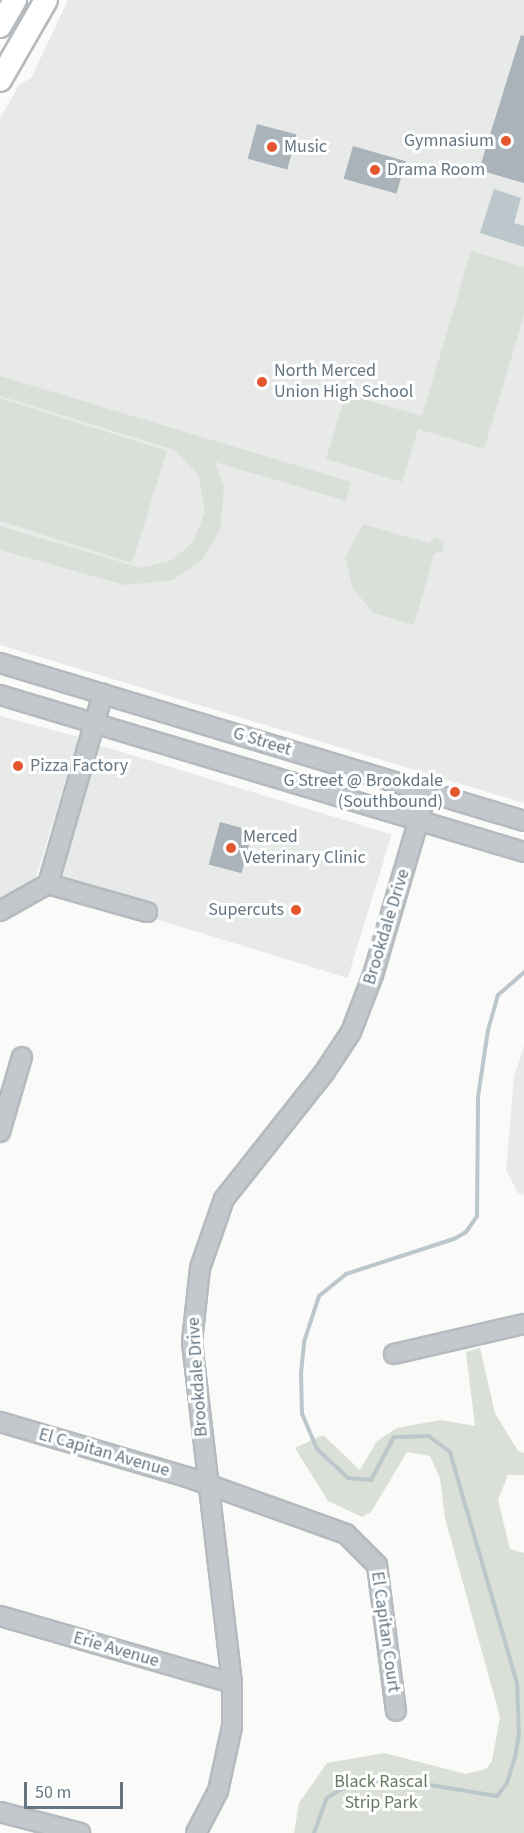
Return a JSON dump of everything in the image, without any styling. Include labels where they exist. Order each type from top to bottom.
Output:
[{"type":"main road","points":[[0,26],[15,0]]},
{"type":"main road","points":[[0,80],[46,0]]},
{"type":"street","points":[[0,33],[20,45]]},
{"type":"street","name":"G Street","points":[[0,663],[524,821]]},
{"type":"street","points":[[0,911],[48,884],[104,694]]},
{"type":"street","name":"G Street","points":[[0,695],[524,852]]},
{"type":"street","name":"Brookdale Drive","points":[[196,1833],[208,1815],[227,1761],[232,1683],[192,1341],[200,1268],[210,1233],[236,1182],[324,1073],[351,1032],[373,975],[427,792]]},
{"type":"street","points":[[48,884],[147,912]]},
{"type":"street","points":[[0,1132],[22,1057]]},
{"type":"street","points":[[394,1354],[524,1324]]},
{"type":"street","name":"El Capitan Avenue","points":[[0,1422],[207,1484]]},
{"type":"street","name":"El Capitan Court","points":[[207,1484],[330,1524],[377,1565],[396,1711]]},
{"type":"street","name":"Erie Avenue","points":[[0,1616],[232,1683]]},
{"type":"street","points":[[0,1812],[80,1833]]},
{"type":"shaded area","name":"North Merced Union High School","points":[[68,0],[524,0],[524,803],[0,645],[0,119],[19,85],[31,78]]},
{"type":"shaded area","points":[[494,189],[521,198],[514,223],[524,226],[524,247],[480,233]]},
{"type":"shaded area","points":[[0,716],[79,737],[33,887],[0,907]]},
{"type":"shaded area","points":[[99,745],[392,834],[348,978],[55,888]]},
{"type":"shaded area","points":[[524,1046],[524,1195],[518,1193],[506,1170],[514,1077]]},
{"type":"green space","points":[[471,251],[524,267],[524,315],[484,449],[418,429],[402,482],[326,459],[346,394],[422,416]]},
{"type":"green space","points":[[0,376],[351,482],[346,501],[215,462],[224,487],[220,530],[202,560],[173,580],[125,585],[0,550],[0,526],[141,568],[173,560],[193,542],[205,512],[199,476],[175,450],[0,396]]},
{"type":"green space","points":[[0,398],[167,451],[132,563],[0,521]]},
{"type":"green space","points":[[363,524],[428,543],[436,537],[444,542],[443,551],[434,554],[414,625],[374,613],[353,589],[345,558]]},
{"type":"green space","name":"Black Rascal Strip Park","points":[[480,1348],[495,1413],[518,1451],[524,1453],[524,1475],[508,1475],[498,1500],[510,1549],[524,1553],[524,1833],[294,1833],[299,1803],[327,1763],[384,1753],[466,1774],[486,1769],[492,1761],[500,1717],[445,1518],[440,1478],[430,1456],[407,1452],[371,1512],[362,1517],[328,1501],[295,1448],[323,1435],[360,1470],[377,1441],[397,1428],[441,1420],[475,1426],[466,1352]]},
{"type":"building","name":"Gymnasium","points":[[521,35],[524,36],[524,183],[479,170]]},
{"type":"building","name":"Music","points":[[257,124],[297,135],[287,169],[248,159]]},
{"type":"building","name":"Drama Room","points":[[353,146],[406,161],[396,194],[344,179]]},
{"type":"building","name":"Merced Veterinary Clinic","points":[[220,822],[253,831],[241,873],[209,865]]},
{"type":"waterway","points":[[314,1833],[327,1798],[343,1788],[394,1779],[497,1796],[507,1783],[515,1757],[519,1735],[517,1683],[450,1452],[429,1436],[394,1437],[371,1480],[348,1478],[317,1449],[302,1414],[301,1373],[304,1342],[319,1296],[346,1274],[454,1239],[466,1232],[477,1216],[478,1097],[488,1030],[498,995],[524,972]]},
{"type":"place","name":"Gymnasium","points":[[506,141]]},
{"type":"place","name":"Music","points":[[272,147]]},
{"type":"place","name":"Drama Room","points":[[375,170]]},
{"type":"place","name":"North Merced Union High School","points":[[262,382]]},
{"type":"place","name":"Pizza Factory","points":[[18,766]]},
{"type":"place","name":"G Street @ Brookdale (Southbound)","points":[[455,792]]},
{"type":"place","name":"Merced Veterinary Clinic","points":[[231,848]]},
{"type":"place","name":"Supercuts","points":[[296,910]]}]
